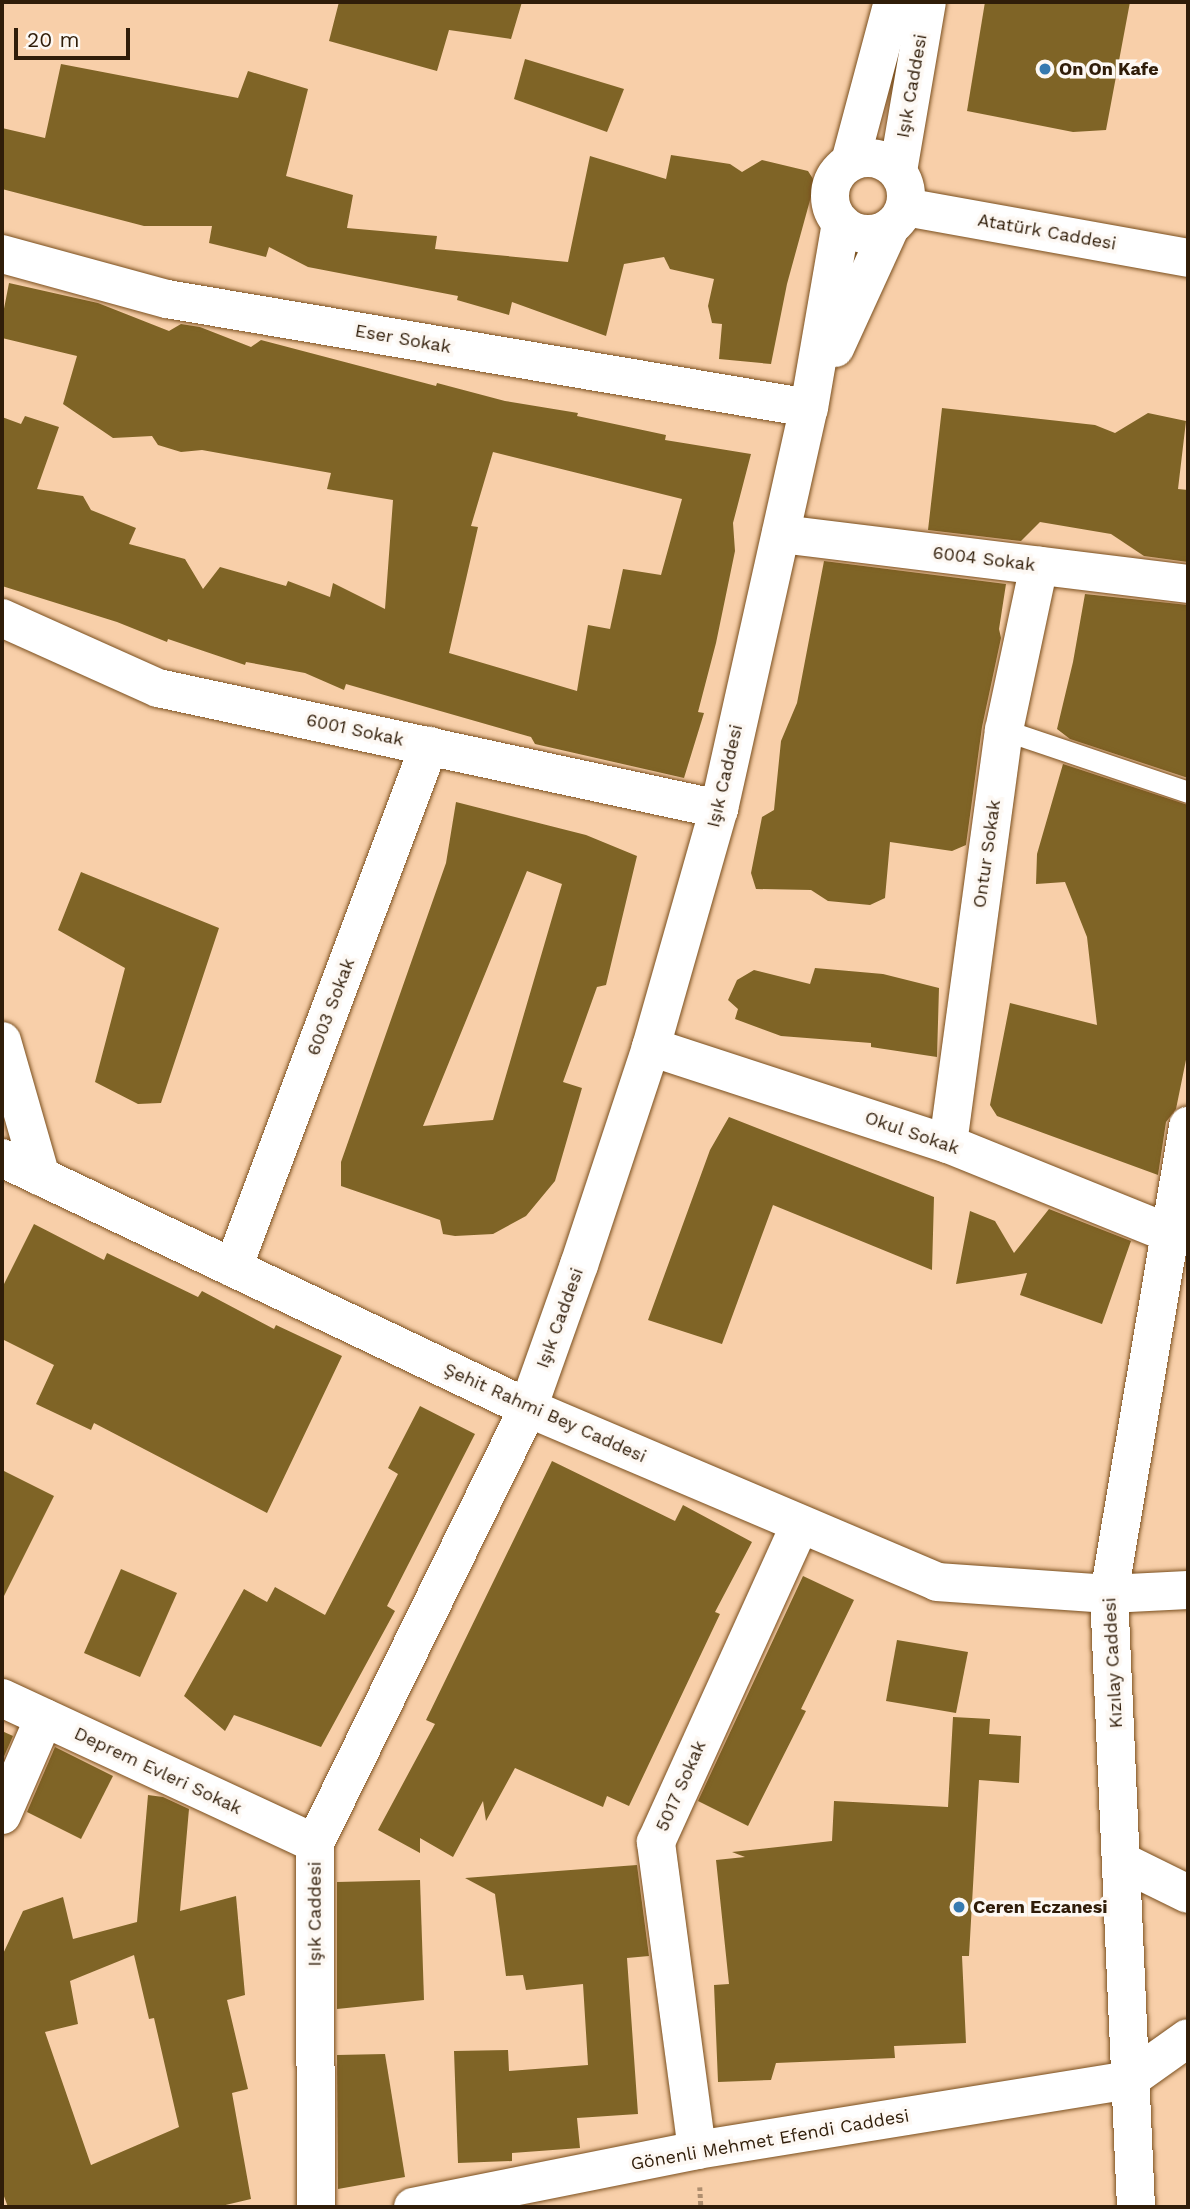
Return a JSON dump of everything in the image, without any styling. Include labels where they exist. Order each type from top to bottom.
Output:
[{"type":"street","name":"Işık Caddesi","points":[[850,162],[893,2]]},
{"type":"street","name":"Işık Caddesi","points":[[809,408],[898,202],[927,2]]},
{"type":"street","name":"Işık Caddesi","points":[[316,2207],[315,1843],[528,1408],[579,1265],[651,1047],[719,809],[809,408],[841,223],[830,202],[830,190],[840,169],[850,162],[875,158],[898,202]]},
{"type":"street","points":[[841,223],[864,234],[898,202]]},
{"type":"street","name":"Atatürk Caddesi","points":[[898,202],[1188,258]]},
{"type":"street","name":"Eser Sokak","points":[[2,254],[167,299],[809,408]]},
{"type":"street","name":"6004 Sokak","points":[[780,534],[1188,584]]},
{"type":"street","name":"Ontur Sokak","points":[[948,1143],[1003,730],[1039,566]]},
{"type":"street","name":"6001 Sokak","points":[[2,618],[158,688],[719,809]]},
{"type":"street","name":"6003 Sokak","points":[[233,1268],[429,746]]},
{"type":"street","points":[[2,1041],[41,1177]]},
{"type":"street","name":"Okul Sokak","points":[[651,1047],[948,1143],[1168,1233]]},
{"type":"street","name":"Kızılay Caddesi","points":[[1136,2207],[1129,2080],[1123,1862],[1109,1594],[1168,1233],[1187,1141]]},
{"type":"street","name":"Şehit Rahmi Bey Caddesi","points":[[2,1158],[528,1408],[937,1583],[1109,1594],[1188,1590]]},
{"type":"street","name":"5017 Sokak","points":[[698,2150],[656,1842],[800,1524]]},
{"type":"street","name":"Deprem Evleri Sokak","points":[[2,1698],[315,1843]]},
{"type":"street","points":[[2,1815],[44,1718]]},
{"type":"street","points":[[1123,1862],[1188,1894]]},
{"type":"street","points":[[1129,2080],[1188,2038]]},
{"type":"street","name":"Gönenli Mehmet Efendi Caddesi","points":[[414,2207],[698,2150],[1129,2080]]},
{"type":"lane","points":[[1003,730],[1188,792]]},
{"type":"building","points":[[339,2],[522,2],[511,39],[449,30],[437,71],[329,41]]},
{"type":"building","name":"On On Kafe","points":[[985,2],[1130,2],[1106,130],[1073,132],[967,111]]},
{"type":"building","points":[[525,59],[624,89],[607,132],[514,99]]},
{"type":"building","points":[[61,64],[238,98],[248,71],[308,89],[286,176],[353,195],[347,228],[437,236],[435,249],[568,262],[590,156],[666,179],[671,155],[730,164],[742,172],[762,160],[808,171],[815,182],[787,284],[771,364],[719,359],[722,324],[712,323],[708,306],[714,279],[670,269],[664,257],[624,264],[606,336],[512,302],[509,315],[457,300],[458,296],[308,267],[269,247],[266,257],[209,243],[212,226],[144,226],[2,189],[2,128],[45,138]]},
{"type":"building","points":[[9,283],[98,303],[169,331],[181,324],[200,327],[251,347],[261,340],[436,386],[437,383],[505,401],[578,413],[577,416],[666,435],[665,440],[751,454],[733,523],[735,551],[698,712],[704,713],[684,778],[535,744],[531,737],[346,684],[344,690],[305,673],[246,662],[245,665],[168,639],[167,642],[117,622],[2,586],[2,417],[21,424],[25,416],[59,427],[37,489],[83,496],[91,510],[136,528],[129,544],[185,559],[203,589],[220,567],[286,586],[288,581],[330,597],[333,583],[385,609],[393,500],[327,489],[331,473],[202,450],[181,452],[158,445],[152,436],[113,438],[63,404],[77,356],[2,338],[2,319]],"holes":[[[493,452],[682,499],[661,575],[623,569],[610,629],[588,625],[577,691],[449,653],[478,527],[471,526]]]},
{"type":"building","points":[[942,408],[1095,425],[1115,433],[1148,413],[1186,421],[1178,489],[1188,490],[1188,562],[1144,556],[1111,534],[1040,522],[1021,541],[928,530]]},
{"type":"building","points":[[824,561],[1006,584],[999,629],[1001,638],[982,727],[966,845],[952,851],[890,842],[885,898],[870,905],[828,901],[811,890],[756,889],[751,873],[762,817],[774,810],[781,741],[797,703]]},
{"type":"building","points":[[1085,594],[1188,605],[1188,778],[1070,739],[1057,729]]},
{"type":"building","points":[[1063,764],[1188,805],[1188,1050],[1176,1109],[1166,1122],[1158,1175],[997,1116],[990,1105],[1010,1003],[1097,1025],[1087,937],[1065,882],[1036,884],[1037,854]]},
{"type":"building","points":[[456,802],[586,835],[637,856],[606,985],[597,987],[563,1082],[582,1088],[555,1181],[526,1216],[493,1234],[443,1234],[440,1220],[341,1186],[341,1162],[446,863]],"holes":[[[527,871],[562,884],[493,1120],[423,1126]]]},
{"type":"building","points":[[81,872],[219,928],[161,1103],[138,1104],[95,1082],[125,968],[58,930]]},
{"type":"building","points":[[815,968],[883,974],[939,988],[937,1057],[871,1047],[871,1043],[781,1036],[735,1019],[738,1009],[728,1000],[737,980],[754,970],[810,984]]},
{"type":"building","points":[[729,1117],[934,1197],[932,1270],[773,1205],[722,1344],[648,1320],[710,1150]]},
{"type":"building","points":[[1049,1209],[1131,1241],[1102,1324],[1020,1295],[1027,1273],[956,1284],[970,1211],[995,1221],[1014,1253]]},
{"type":"building","points":[[34,1224],[104,1260],[107,1253],[198,1297],[202,1291],[274,1329],[276,1325],[342,1356],[267,1513],[94,1423],[91,1430],[36,1404],[54,1365],[2,1339],[2,1288]]},
{"type":"building","points":[[420,1406],[475,1434],[387,1606],[395,1611],[321,1747],[234,1715],[225,1731],[184,1696],[244,1589],[267,1602],[275,1587],[325,1615],[398,1474],[388,1468]]},
{"type":"building","points":[[552,1461],[675,1521],[683,1505],[752,1542],[715,1612],[720,1614],[629,1806],[607,1796],[603,1807],[515,1768],[486,1821],[483,1801],[453,1857],[420,1838],[420,1853],[378,1830],[435,1724],[426,1720]]},
{"type":"building","points":[[2,1470],[54,1496],[2,1600]]},
{"type":"building","points":[[121,1569],[177,1593],[140,1677],[84,1653]]},
{"type":"building","points":[[803,1576],[854,1600],[801,1709],[806,1711],[748,1826],[698,1801]]},
{"type":"building","points":[[897,1640],[968,1652],[956,1713],[886,1701]]},
{"type":"building","points":[[953,1717],[990,1719],[989,1734],[1021,1736],[1019,1783],[979,1780],[969,1956],[962,1956],[966,2043],[894,2046],[895,2058],[776,2063],[771,2080],[718,2082],[714,1985],[729,1984],[716,1860],[745,1857],[732,1852],[832,1841],[834,1801],[948,1807]]},
{"type":"building","points":[[2,1731],[13,1736],[2,1761]]},
{"type":"building","points":[[55,1747],[113,1776],[81,1839],[27,1812]]},
{"type":"building","points":[[148,1795],[163,1797],[189,1809],[180,1911],[236,1896],[245,1995],[227,2000],[248,2089],[232,2093],[251,2199],[217,2207],[8,2207],[2,2191],[2,1956],[23,1911],[63,1897],[73,1939],[137,1922]],"holes":[[[134,1955],[149,2019],[154,2018],[179,2127],[91,2165],[45,2032],[78,2024],[70,1981]]]},
{"type":"building","points":[[637,1865],[649,1956],[627,1958],[638,2114],[577,2118],[580,2148],[512,2153],[512,2161],[458,2163],[454,2051],[508,2050],[509,2071],[588,2065],[583,1984],[526,1990],[523,1975],[506,1976],[495,1894],[465,1878]]},
{"type":"building","points":[[420,1880],[424,2000],[337,2009],[337,1882]]},
{"type":"building","points":[[385,2054],[405,2177],[338,2189],[337,2055]]},
{"type":"place","name":"On On Kafe","points":[[1045,69]]},
{"type":"place","name":"Ceren Eczanesi","points":[[959,1907]]}]
